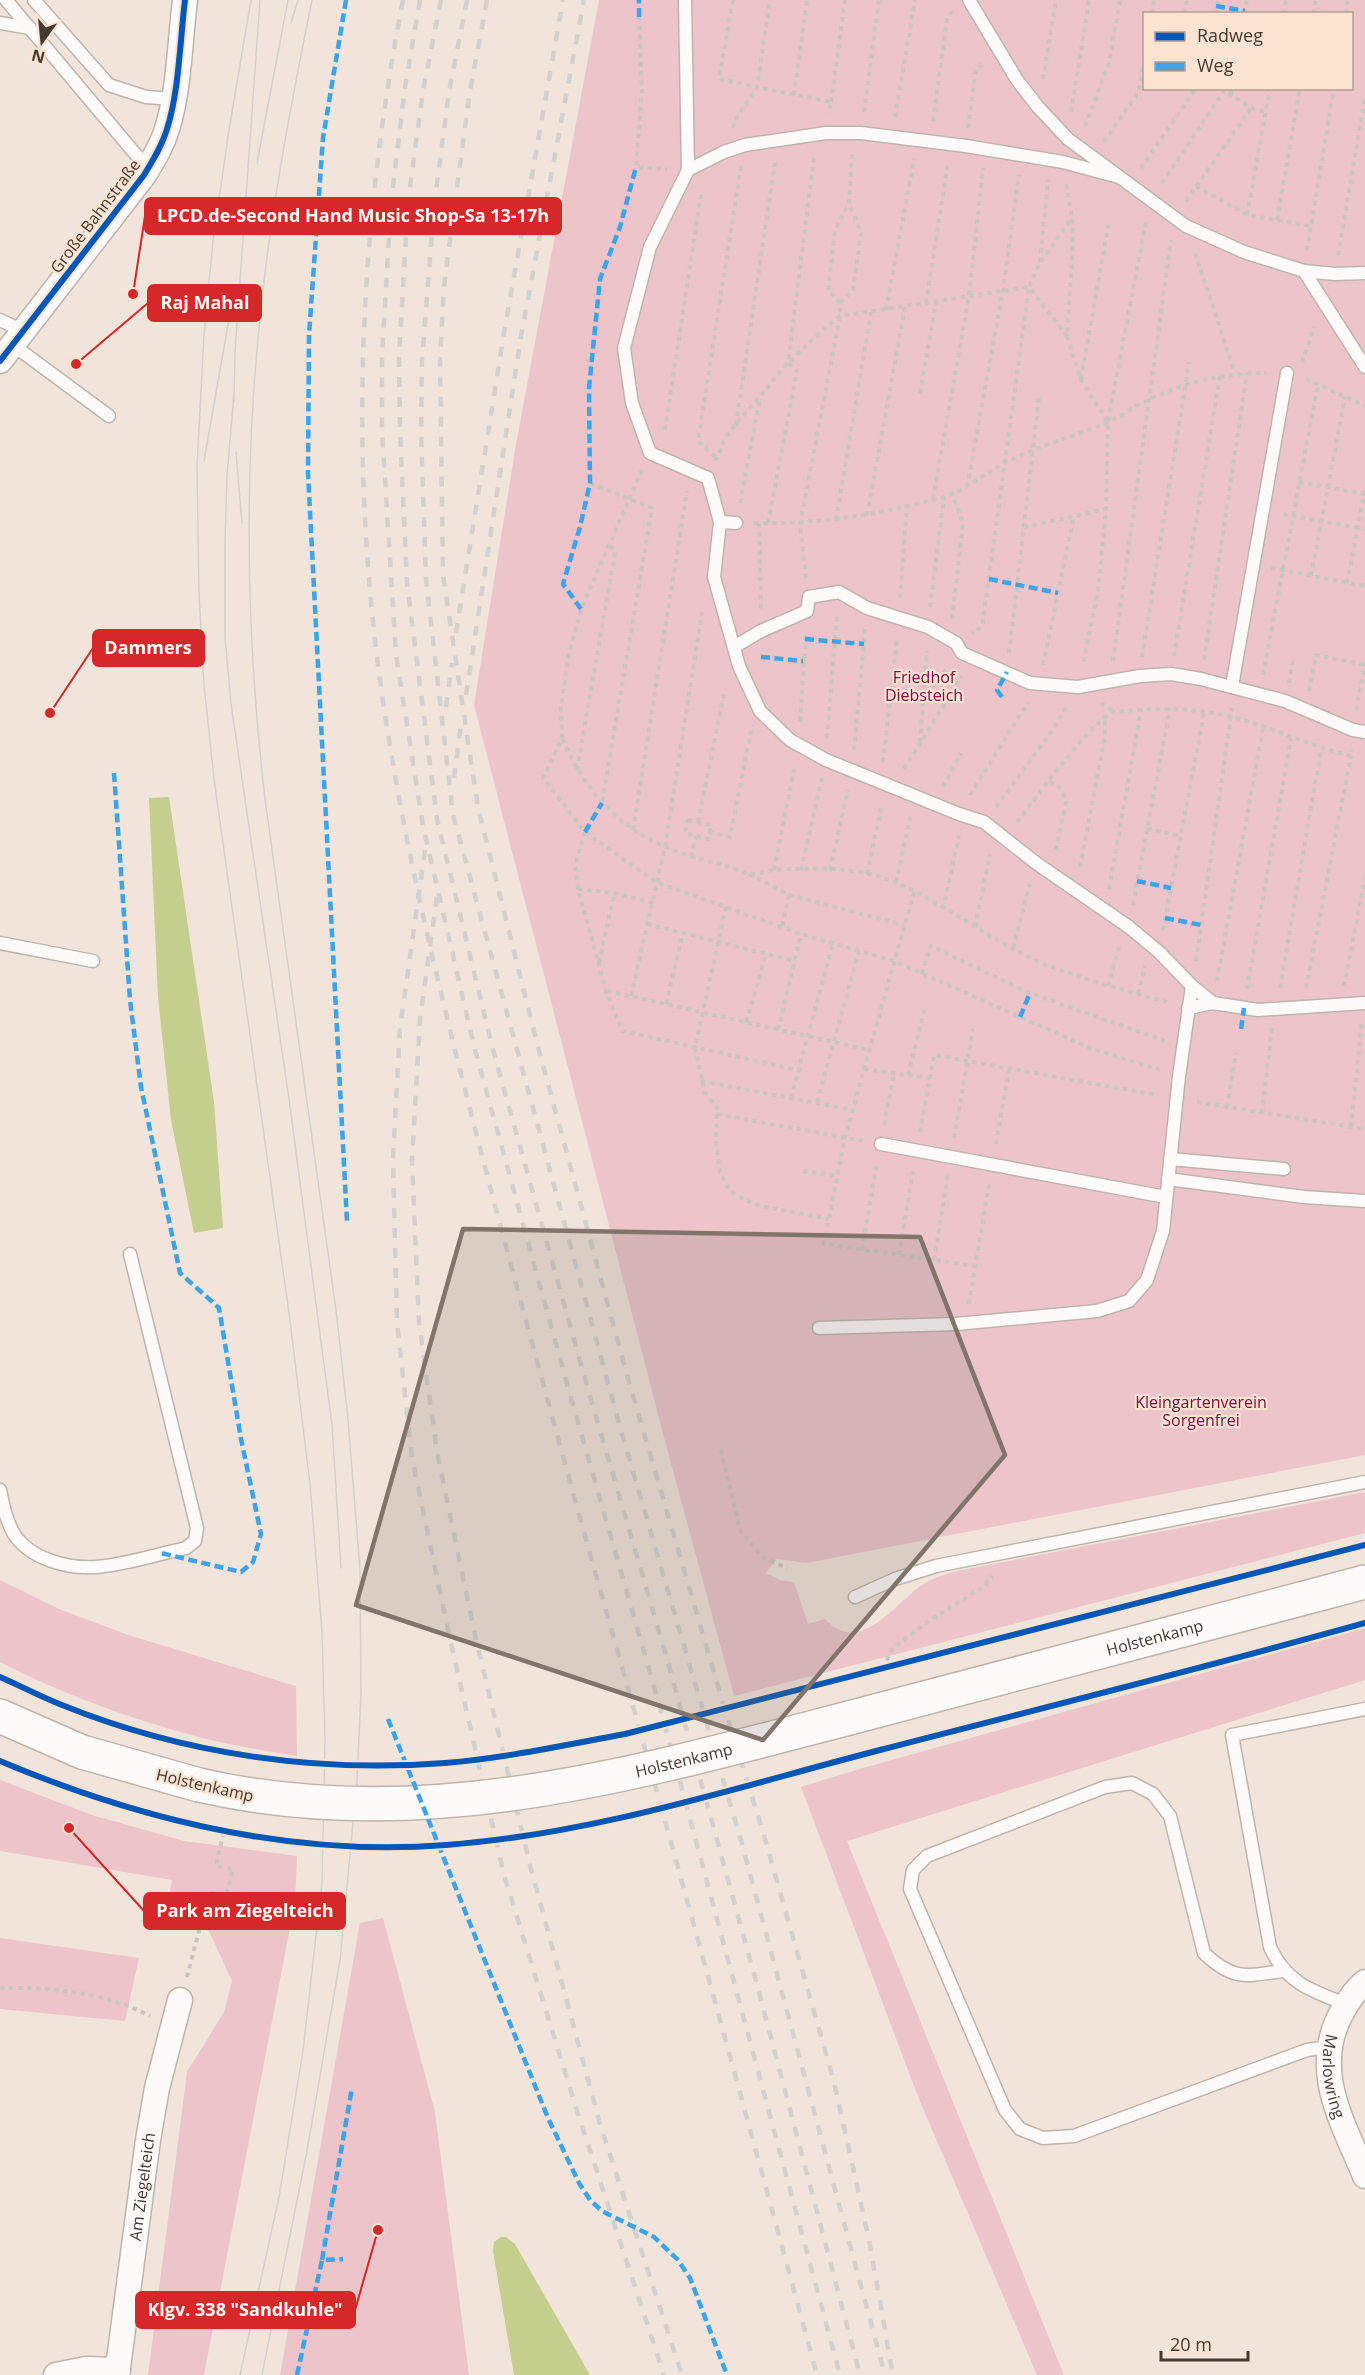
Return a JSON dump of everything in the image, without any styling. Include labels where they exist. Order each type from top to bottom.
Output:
[{"type":"main road","name":"Holstenkamp","points":[[0,1716],[82,1752],[199,1785],[268,1799],[329,1804],[388,1805],[445,1802],[509,1795],[582,1782],[702,1756],[1365,1582]]},
{"type":"street","name":"Große Bahnstraße","points":[[12,346],[157,155],[168,128],[174,99],[185,0]]},
{"type":"street","name":"Marlowring","points":[[1365,1982],[1346,2004],[1329,2048],[1330,2086],[1365,2176]]},
{"type":"street","name":"Am Ziegelteich","points":[[117,2373],[148,2140],[157,2088],[180,2000]]},
{"type":"street","points":[[56,2375],[86,2369],[117,2373]]},
{"type":"lane","points":[[6,0],[148,169]]},
{"type":"lane","points":[[34,0],[109,85],[146,97],[174,99]]},
{"type":"lane","points":[[685,0],[688,170],[650,247],[624,348],[632,403],[655,455],[708,478],[720,522],[714,577],[739,666],[760,711],[790,740],[826,760],[984,822],[1036,863],[1127,926],[1159,952],[1192,987],[1213,1003]]},
{"type":"lane","points":[[969,0],[1017,80],[1038,107],[1078,146],[1174,218],[1186,226],[1244,252],[1304,271],[1335,274],[1365,273]]},
{"type":"lane","points":[[0,23],[30,28]]},
{"type":"lane","points":[[688,170],[724,152],[745,145],[821,134],[857,134],[950,144],[1056,162],[1124,182]]},
{"type":"lane","points":[[1304,271],[1365,367]]},
{"type":"lane","points":[[0,320],[12,346],[109,416]]},
{"type":"lane","points":[[1232,686],[1287,373]]},
{"type":"lane","points":[[720,522],[736,522]]},
{"type":"lane","points":[[734,647],[761,631],[807,611],[808,597],[839,592],[867,608],[928,627],[950,639],[962,653],[1030,683],[1078,687],[1140,676],[1171,674],[1260,694],[1306,708],[1359,731]]},
{"type":"lane","points":[[0,943],[93,961]]},
{"type":"lane","points":[[819,1328],[965,1323],[1097,1311],[1129,1301],[1147,1280],[1163,1231],[1182,1047],[1192,987]]},
{"type":"lane","points":[[1188,1008],[1213,1003],[1244,1008],[1275,1009],[1364,1003]]},
{"type":"lane","points":[[881,1144],[1166,1197]]},
{"type":"lane","points":[[1170,1159],[1284,1169]]},
{"type":"lane","points":[[1168,1179],[1304,1197],[1365,1202]]},
{"type":"lane","points":[[0,1490],[6,1519],[15,1536],[31,1551],[71,1566],[96,1567],[186,1548],[195,1541],[196,1528],[129,1254]]},
{"type":"lane","points":[[855,1597],[895,1578],[936,1566],[1365,1482]]},
{"type":"lane","points":[[1346,2004],[1300,1985],[1283,1971],[1270,1947],[1232,1735],[1365,1709]]},
{"type":"lane","points":[[1283,1971],[1245,1976],[1219,1968],[1204,1953],[1170,1816],[1153,1794],[1132,1783],[1105,1787],[927,1856],[913,1870],[910,1889],[1005,2110],[1020,2129],[1043,2138],[1074,2136],[1307,2050],[1329,2048]]},
{"type":"path","points":[[733,0],[718,79],[831,102]]},
{"type":"path","points":[[724,152],[736,119],[757,87],[770,0]]},
{"type":"path","points":[[794,95],[807,0]]},
{"type":"path","points":[[788,363],[821,134],[831,102],[845,0]]},
{"type":"path","points":[[808,597],[800,524],[840,316],[840,303],[828,290],[835,231],[849,203],[857,134],[879,0]]},
{"type":"path","points":[[892,138],[915,0]]},
{"type":"path","points":[[1038,107],[1056,0]]},
{"type":"path","points":[[1072,108],[1089,0]]},
{"type":"path","points":[[1078,146],[1109,63],[1120,0]]},
{"type":"path","points":[[886,310],[924,142],[947,19],[953,9]]},
{"type":"path","points":[[639,17],[642,90],[636,167],[688,170]]},
{"type":"path","points":[[966,147],[976,68],[1001,54]]},
{"type":"path","points":[[1094,158],[1139,91],[1143,71]]},
{"type":"path","points":[[1124,182],[1194,90]]},
{"type":"path","points":[[984,822],[1049,735],[1078,687],[1098,590],[1106,509],[1108,422],[1150,201],[1223,90],[1251,108],[1266,112]]},
{"type":"path","points":[[1230,95],[1231,90]]},
{"type":"path","points":[[1247,215],[1270,90]]},
{"type":"path","points":[[1277,220],[1300,90]]},
{"type":"path","points":[[1304,271],[1334,90]]},
{"type":"path","points":[[1335,274],[1365,98]]},
{"type":"path","points":[[1111,681],[1174,218],[1251,108]]},
{"type":"path","points":[[735,426],[778,141]]},
{"type":"path","points":[[926,303],[950,144]]},
{"type":"path","points":[[716,459],[698,441],[745,145]]},
{"type":"path","points":[[933,499],[969,296],[985,150]]},
{"type":"path","points":[[967,488],[1003,290],[1022,156]]},
{"type":"path","points":[[706,161],[655,455],[629,497],[581,609],[568,658],[561,708],[562,739],[577,771],[602,803],[633,830],[665,847],[691,857],[748,874],[789,895],[904,925]]},
{"type":"path","points":[[1056,162],[1072,217],[1067,336],[1081,380],[1108,422]]},
{"type":"path","points":[[1039,264],[1056,162]]},
{"type":"path","points":[[1196,186],[1247,215],[1311,226]]},
{"type":"path","points":[[840,303],[853,290],[861,233],[849,203]]},
{"type":"path","points":[[982,627],[1029,287],[1039,264],[1072,217]]},
{"type":"path","points":[[1081,380],[1109,221]]},
{"type":"path","points":[[1186,226],[1235,373]]},
{"type":"path","points":[[708,478],[727,435],[788,363],[840,316],[1029,287]]},
{"type":"path","points":[[1029,287],[1067,336]]},
{"type":"path","points":[[1287,373],[1304,361],[1322,300]]},
{"type":"path","points":[[920,393],[936,302]]},
{"type":"path","points":[[867,515],[905,307]]},
{"type":"path","points":[[836,520],[871,312]]},
{"type":"path","points":[[1140,676],[1189,362]]},
{"type":"path","points":[[768,523],[797,371],[788,363]]},
{"type":"path","points":[[1201,679],[1247,373]]},
{"type":"path","points":[[760,398],[736,522],[800,524],[836,520],[944,497],[967,488],[1005,463],[1033,449],[1108,422],[1150,399],[1185,385],[1220,375],[1287,373],[1318,384],[1365,406]]},
{"type":"path","points":[[1171,674],[1220,375]]},
{"type":"path","points":[[1260,694],[1318,384]]},
{"type":"path","points":[[1007,672],[1039,397]]},
{"type":"path","points":[[1311,576],[1345,397]]},
{"type":"path","points":[[633,830],[690,470]]},
{"type":"path","points":[[1299,482],[1365,493],[1347,583]]},
{"type":"path","points":[[590,483],[652,508],[602,803]]},
{"type":"path","points":[[950,639],[963,523],[952,493]]},
{"type":"path","points":[[920,742],[928,627],[944,497]]},
{"type":"path","points":[[867,874],[886,785],[907,506]]},
{"type":"path","points":[[1024,527],[1106,509]]},
{"type":"path","points":[[1263,510],[1365,529]]},
{"type":"path","points":[[577,771],[615,552],[609,543]]},
{"type":"path","points":[[1253,565],[1365,586]]},
{"type":"path","points":[[631,996],[665,847],[700,619],[714,577]]},
{"type":"path","points":[[826,760],[839,592]]},
{"type":"path","points":[[830,870],[852,772],[867,608]]},
{"type":"path","points":[[799,746],[807,611]]},
{"type":"path","points":[[698,822],[734,647]]},
{"type":"path","points":[[925,695],[962,653]]},
{"type":"path","points":[[1303,1008],[1351,756],[1359,731],[1365,664],[1316,655],[1306,708]]},
{"type":"path","points":[[886,785],[920,742],[975,657]]},
{"type":"path","points":[[709,832],[730,837],[756,703]]},
{"type":"path","points":[[975,927],[1000,833],[1050,781],[1105,715],[1114,712],[1170,708],[1232,717],[1321,749],[1351,756]]},
{"type":"path","points":[[1108,986],[1127,926],[1170,708]]},
{"type":"path","points":[[1105,911],[1141,710]]},
{"type":"path","points":[[1159,952],[1204,713]]},
{"type":"path","points":[[1076,889],[1105,736],[1105,715]]},
{"type":"path","points":[[1192,987],[1232,717]]},
{"type":"path","points":[[1213,1003],[1263,728]]},
{"type":"path","points":[[1244,1008],[1291,738]]},
{"type":"path","points":[[562,739],[543,778],[585,832],[656,882],[801,934],[894,961],[1090,1048],[1179,1076]]},
{"type":"path","points":[[1262,1113],[1275,1009],[1321,749]]},
{"type":"path","points":[[934,803],[961,753]]},
{"type":"path","points":[[774,870],[793,773]]},
{"type":"path","points":[[1050,781],[1061,789],[1066,802],[1052,872]]},
{"type":"path","points":[[801,870],[819,789]]},
{"type":"path","points":[[896,882],[915,796]]},
{"type":"path","points":[[943,909],[964,815]]},
{"type":"path","points":[[688,820],[698,822],[711,825],[708,839],[685,834],[688,820]]},
{"type":"path","points":[[1147,830],[1181,836]]},
{"type":"path","points":[[585,832],[575,866],[578,889],[606,991],[622,1030],[798,1070]]},
{"type":"path","points":[[691,857],[696,836]]},
{"type":"path","points":[[1013,948],[1036,863]]},
{"type":"path","points":[[748,874],[774,870],[830,870],[867,874],[896,882],[1043,963],[1108,986],[1188,1008]]},
{"type":"path","points":[[1341,1004],[1365,878]]},
{"type":"path","points":[[578,889],[614,893],[653,903]]},
{"type":"path","points":[[914,892],[845,1137],[824,1244],[975,1266]]},
{"type":"path","points":[[599,963],[614,893]]},
{"type":"path","points":[[782,927],[789,895]]},
{"type":"path","points":[[726,907],[695,1047],[705,1093],[717,1108],[716,1143],[720,1172],[730,1191],[759,1206],[829,1219]]},
{"type":"path","points":[[647,924],[795,961]]},
{"type":"path","points":[[666,1004],[683,933]]},
{"type":"path","points":[[778,1030],[801,934]]},
{"type":"path","points":[[791,1098],[833,943]]},
{"type":"path","points":[[922,974],[930,946],[1030,993],[1182,1047]]},
{"type":"path","points":[[817,1102],[859,951]]},
{"type":"path","points":[[746,1022],[766,954]]},
{"type":"path","points":[[606,991],[869,1050]]},
{"type":"path","points":[[1351,1127],[1364,1003]]},
{"type":"path","points":[[908,1075],[925,1007]]},
{"type":"path","points":[[1227,1107],[1236,1053]]},
{"type":"path","points":[[934,1055],[1177,1099],[1365,1129]]},
{"type":"path","points":[[864,1069],[930,1078]]},
{"type":"path","points":[[965,1323],[1009,1069]]},
{"type":"path","points":[[701,1081],[853,1110]]},
{"type":"path","points":[[717,1114],[881,1144]]},
{"type":"path","points":[[803,1171],[837,1176]]},
{"type":"path","points":[[721,1450],[740,1530],[762,1557],[787,1568]]},
{"type":"path","points":[[882,1668],[894,1647],[929,1621],[983,1587],[994,1573]]},
{"type":"path","points":[[180,2000],[208,1892],[226,1896],[233,1869],[216,1866],[224,1832]]},
{"type":"path","points":[[0,1988],[71,1990],[131,2006],[172,2027]]},
{"type":"highlighted area","points":[[463,1229],[920,1237],[1005,1455],[763,1740],[356,1605]]},
{"type":"green space","name":"Friedhof Diebsteich","points":[[599,0],[1365,0],[1365,1455],[806,1563],[777,1559],[766,1573],[780,1580],[794,1582],[808,1624],[825,1619],[838,1629],[851,1632],[864,1630],[876,1623],[922,1585],[953,1572],[1365,1492],[1365,1533],[734,1696],[665,1441],[474,705],[516,444]]},
{"type":"green space","points":[[0,1580],[59,1609],[128,1635],[296,1686],[297,1756],[222,1742],[157,1725],[77,1697],[0,1662]]},
{"type":"green space","points":[[1365,1628],[1365,1680],[847,1841],[1064,2375],[1037,2375],[919,2099],[801,1787]]},
{"type":"green space","points":[[0,1780],[92,1815],[184,1841],[297,1856],[295,1902],[204,2375],[148,2375],[187,2072],[224,2012],[232,1981],[209,1931],[193,1927],[169,1897],[172,1880],[0,1851]]},
{"type":"green space","points":[[383,1918],[435,2112],[469,2375],[280,2375],[360,1923]]},
{"type":"green space","points":[[0,1938],[139,1958],[125,2021],[0,2009]]},
{"type":"shaded area","points":[[169,797],[214,1102],[223,1228],[194,1233],[171,1120],[158,997],[149,798]]},
{"type":"shaded area","points":[[501,2237],[506,2237],[515,2244],[590,2375],[514,2375],[493,2251],[494,2242]]},
{"type":"tram line","points":[[240,2375],[279,2197],[303,2051],[322,1883],[325,1740],[322,1632],[310,1484],[289,1313],[214,779],[204,684],[199,593],[197,466],[204,335],[213,241],[251,0]]},
{"type":"tram line","points":[[234,401],[235,351],[260,0]]},
{"type":"tram line","points":[[257,163],[288,0]]},
{"type":"tram line","points":[[291,23],[298,0]]},
{"type":"tram line","points":[[262,2375],[307,2151],[340,1960],[357,1781],[361,1693],[360,1569],[348,1420],[337,1318],[265,799],[258,735],[250,606],[250,476],[257,347],[268,246],[279,176],[312,0]]},
{"type":"tram line","points":[[204,461],[232,302]]},
{"type":"tram line","points":[[234,393],[227,476],[225,540],[225,637],[231,704],[289,1099],[332,1425],[341,1568]]},
{"type":"tram line","points":[[236,452],[242,523]]},
{"type":"railway","points":[[403,0],[377,163],[369,245],[362,410],[369,575],[377,657],[396,781],[434,965],[464,1087],[817,2375]]},
{"type":"railway","points":[[420,0],[405,87],[391,203],[382,356],[382,431],[396,655],[423,826],[474,1046],[569,1391],[659,1704],[840,2375]]},
{"type":"railway","points":[[441,0],[423,91],[408,202],[399,357],[407,583],[437,819],[493,1050],[587,1386],[665,1652],[759,1992],[860,2375]]},
{"type":"railway","points":[[467,0],[449,92],[434,206],[422,361],[421,432],[426,579],[453,815],[620,1427],[742,1844],[885,2375]]},
{"type":"railway","points":[[487,0],[469,97],[444,286],[440,360],[443,575],[478,808],[538,1047],[627,1375],[763,1832],[834,2082],[869,2240],[893,2375]]},
{"type":"railway","points":[[456,633],[504,333],[563,0]]},
{"type":"railway","points":[[466,695],[521,336],[584,0]]},
{"type":"railway","points":[[446,707],[452,663]]},
{"type":"railway","points":[[454,778],[461,725]]},
{"type":"railway","points":[[425,850],[400,1028],[393,1159],[397,1323],[412,1458],[450,1639],[504,1875],[578,2114],[664,2375]]},
{"type":"railway","points":[[437,897],[420,1018],[412,1160],[419,1322],[437,1452],[475,1635],[530,1865],[600,2124],[682,2375]]},
{"type":"marked path","points":[[346,0],[323,138],[309,335],[308,473],[347,1222]]},
{"type":"marked path","points":[[639,0],[639,17]]},
{"type":"marked path","points":[[1216,6],[1245,11]]},
{"type":"marked path","points":[[581,609],[563,584],[590,483],[589,388],[600,279],[620,227],[636,167]]},
{"type":"marked path","points":[[989,579],[1058,593]]},
{"type":"marked path","points":[[805,639],[864,644]]},
{"type":"marked path","points":[[761,657],[803,661]]},
{"type":"marked path","points":[[1002,697],[997,690],[1007,672]]},
{"type":"marked path","points":[[114,773],[130,1000],[141,1087],[180,1273],[219,1308],[241,1439],[261,1534],[253,1562],[241,1572],[161,1553]]},
{"type":"marked path","points":[[585,832],[602,803]]},
{"type":"marked path","points":[[1137,881],[1171,888]]},
{"type":"marked path","points":[[1165,918],[1201,925]]},
{"type":"marked path","points":[[1020,1017],[1030,993]]},
{"type":"marked path","points":[[1241,1029],[1244,1008]]},
{"type":"marked path","points":[[388,1719],[548,2118],[579,2183],[590,2200],[602,2211],[654,2237],[678,2260],[690,2278],[727,2375]]},
{"type":"marked path","points":[[322,2260],[352,2088]]},
{"type":"marked path","points":[[297,2375],[322,2260],[343,2259]]},
{"type":"cycle path","points":[[0,361],[144,175],[157,153],[167,129],[174,99],[185,0]]},
{"type":"cycle path","points":[[0,1677],[54,1702],[108,1722],[202,1748],[299,1762],[347,1765],[468,1761],[625,1734],[1365,1545]]},
{"type":"cycle path","points":[[0,1761],[107,1801],[218,1830],[331,1845],[389,1847],[446,1845],[557,1831],[665,1807],[1365,1623]]},
{"type":"place","name":"LPCD.de-Second Hand Music Shop-Sa 13-17h","points":[[133,294]]},
{"type":"place","name":"Raj Mahal","points":[[76,364]]},
{"type":"place","name":"Dammers","points":[[50,713]]},
{"type":"place","name":"Park am Ziegelteich","points":[[69,1828]]},
{"type":"place","name":"Klgv. 338 \"Sandkuhle\"","points":[[378,2230]]},
{"type":"park label","name":"Kleingartenverein Sorgenfrei","points":[[1201,1411]]}]
